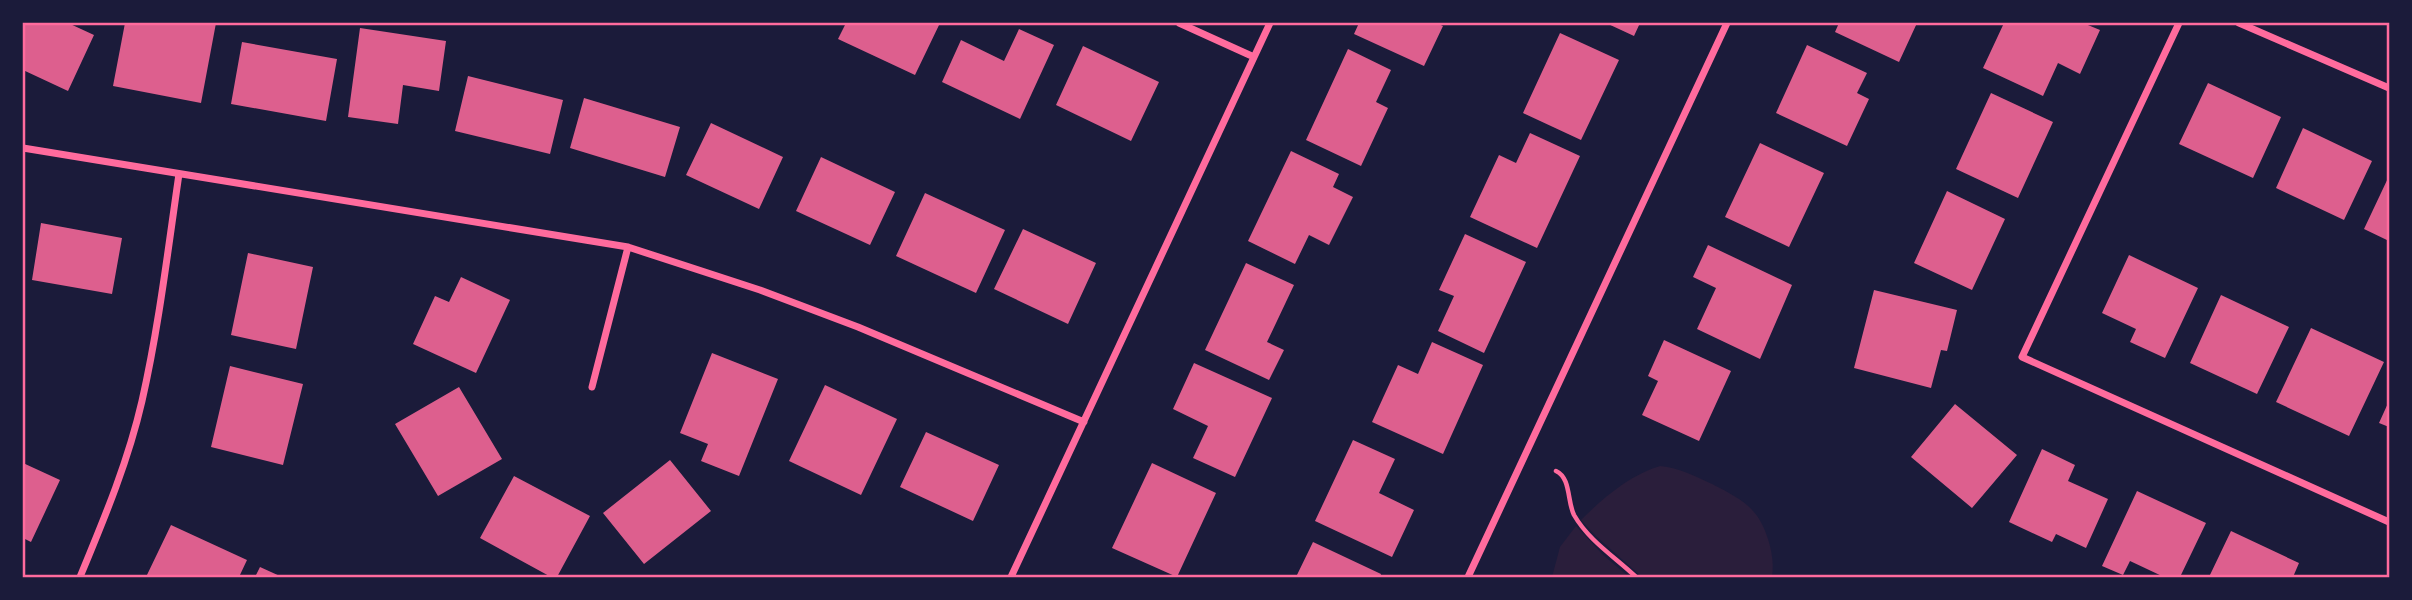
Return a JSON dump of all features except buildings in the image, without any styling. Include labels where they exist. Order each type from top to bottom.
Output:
[{"type":"street","points":[[1179,23],[1254,57]]},
{"type":"street","points":[[1011,577],[1270,23]]},
{"type":"street","points":[[1468,577],[1727,23]]},
{"type":"street","points":[[2179,23],[2022,357],[2389,522]]},
{"type":"street","points":[[2239,23],[2389,88]]},
{"type":"street","points":[[23,148],[628,247],[760,290],[858,327],[1084,422]]},
{"type":"street","points":[[80,577],[116,490],[142,401],[179,174]]},
{"type":"street","points":[[592,387],[628,247]]},
{"type":"path","points":[[1556,471],[1561,473],[1567,484],[1570,505],[1580,524],[1603,550],[1636,577]]},
{"type":"shaded area","points":[[1660,466],[1693,475],[1712,484],[1732,494],[1754,511],[1768,539],[1772,577],[1642,577],[1581,520],[1618,488],[1638,475]]},
{"type":"shaded area","points":[[1576,526],[1603,555],[1629,577],[1552,577],[1560,547]]}]
